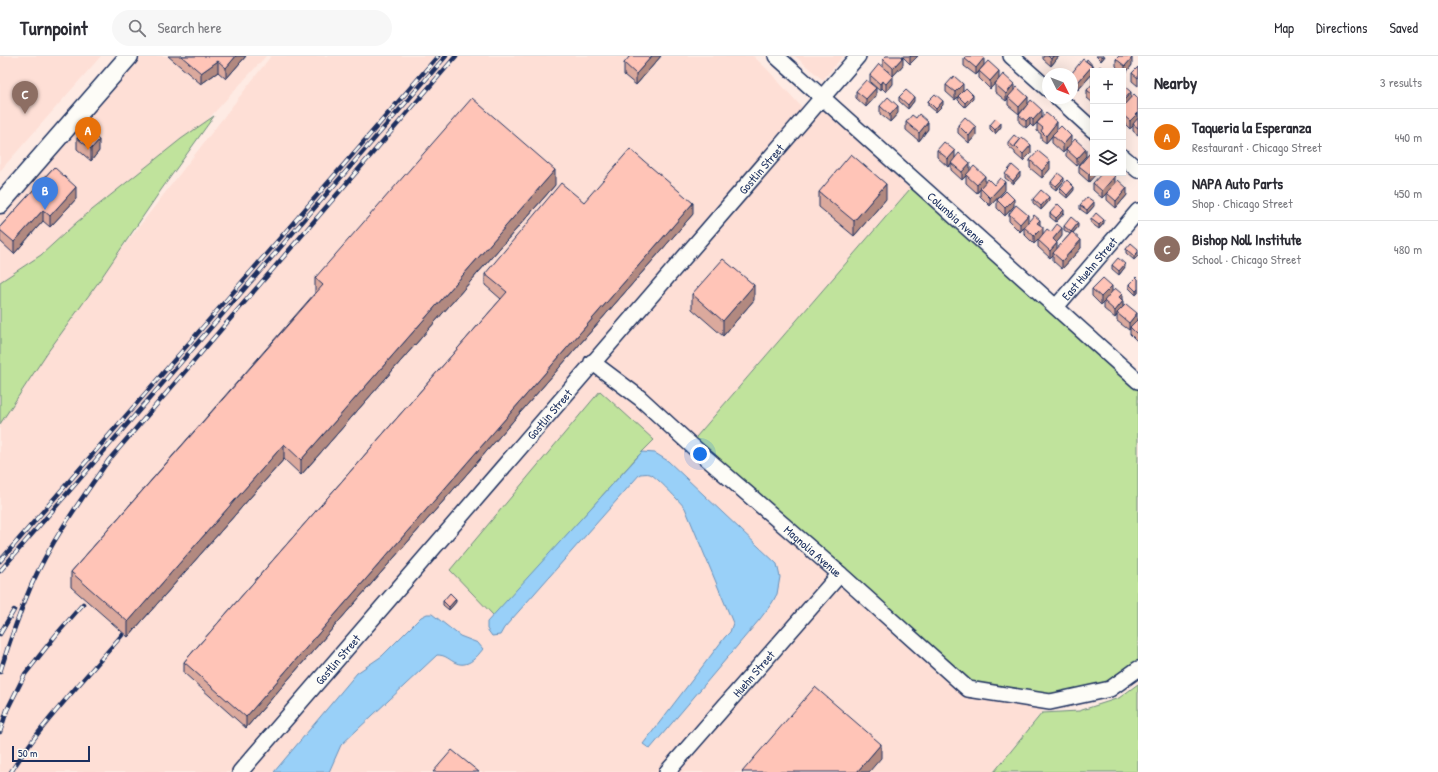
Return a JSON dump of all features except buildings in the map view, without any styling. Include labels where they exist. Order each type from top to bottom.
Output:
[{"type":"main road","points":[[0,204],[129,56]]},
{"type":"street","name":"Columbia Avenue","points":[[776,56],[1138,381]]},
{"type":"street","name":"Gostlin Street","points":[[240,772],[592,362],[858,56]]},
{"type":"street","points":[[1011,56],[1042,84]]},
{"type":"street","points":[[1065,104],[1090,127]]},
{"type":"street","points":[[1126,160],[1138,170]]},
{"type":"street","name":"East Huehn Street","points":[[1056,307],[1138,211]]},
{"type":"street","name":"Magnolia Avenue","points":[[592,362],[640,398],[690,444],[840,574],[968,689],[1050,702],[1110,689],[1138,670]]},
{"type":"street","name":"Huehn Street","points":[[667,772],[840,574]]},
{"type":"shaded area","points":[[0,56],[101,56],[0,171]]},
{"type":"shaded area","points":[[129,56],[266,56],[212,115],[14,372],[0,388],[0,204]]},
{"type":"shaded area","points":[[271,56],[753,56],[808,114],[822,97],[916,182],[690,444],[1050,702],[994,772],[0,772],[0,406]]},
{"type":"shaded area","points":[[795,56],[843,56],[823,80]]},
{"type":"green space","points":[[214,116],[47,353],[0,424],[0,282],[41,255],[77,222],[181,139]]},
{"type":"green space","points":[[916,182],[1138,381],[1138,669],[1110,689],[1050,702],[968,689],[690,444]]},
{"type":"green space","points":[[600,391],[654,440],[494,616],[450,570]]},
{"type":"green space","points":[[1138,684],[1138,772],[994,772],[1042,713],[1079,711],[1119,698]]},
{"type":"water","points":[[642,452],[655,453],[668,461],[777,564],[780,577],[777,594],[760,619],[650,749],[643,744],[730,632],[733,623],[685,508],[653,476],[649,474],[640,474],[504,628],[500,635],[492,636],[487,629],[487,622]]},
{"type":"water","points":[[427,614],[432,614],[460,636],[478,643],[483,649],[471,662],[463,664],[454,662],[444,656],[437,655],[341,745],[329,772],[274,772],[357,673],[382,656],[421,617]]},
{"type":"railway","points":[[0,561],[438,56]]},
{"type":"railway","points":[[0,571],[446,56]]},
{"type":"railway","points":[[0,672],[18,618],[39,569],[66,522],[108,461],[456,56]]},
{"type":"railway","points":[[0,732],[7,710],[25,674],[83,604]]},
{"type":"railway","points":[[0,634],[14,610]]},
{"type":"railway","points":[[11,772],[36,736],[122,635]]},
{"type":"place","name":"Bishop Noll Institute","points":[[25,114]]},
{"type":"place","name":"Taqueria la Esperanza","points":[[88,150]]},
{"type":"place","name":"NAPA Auto Parts","points":[[45,210]]}]
